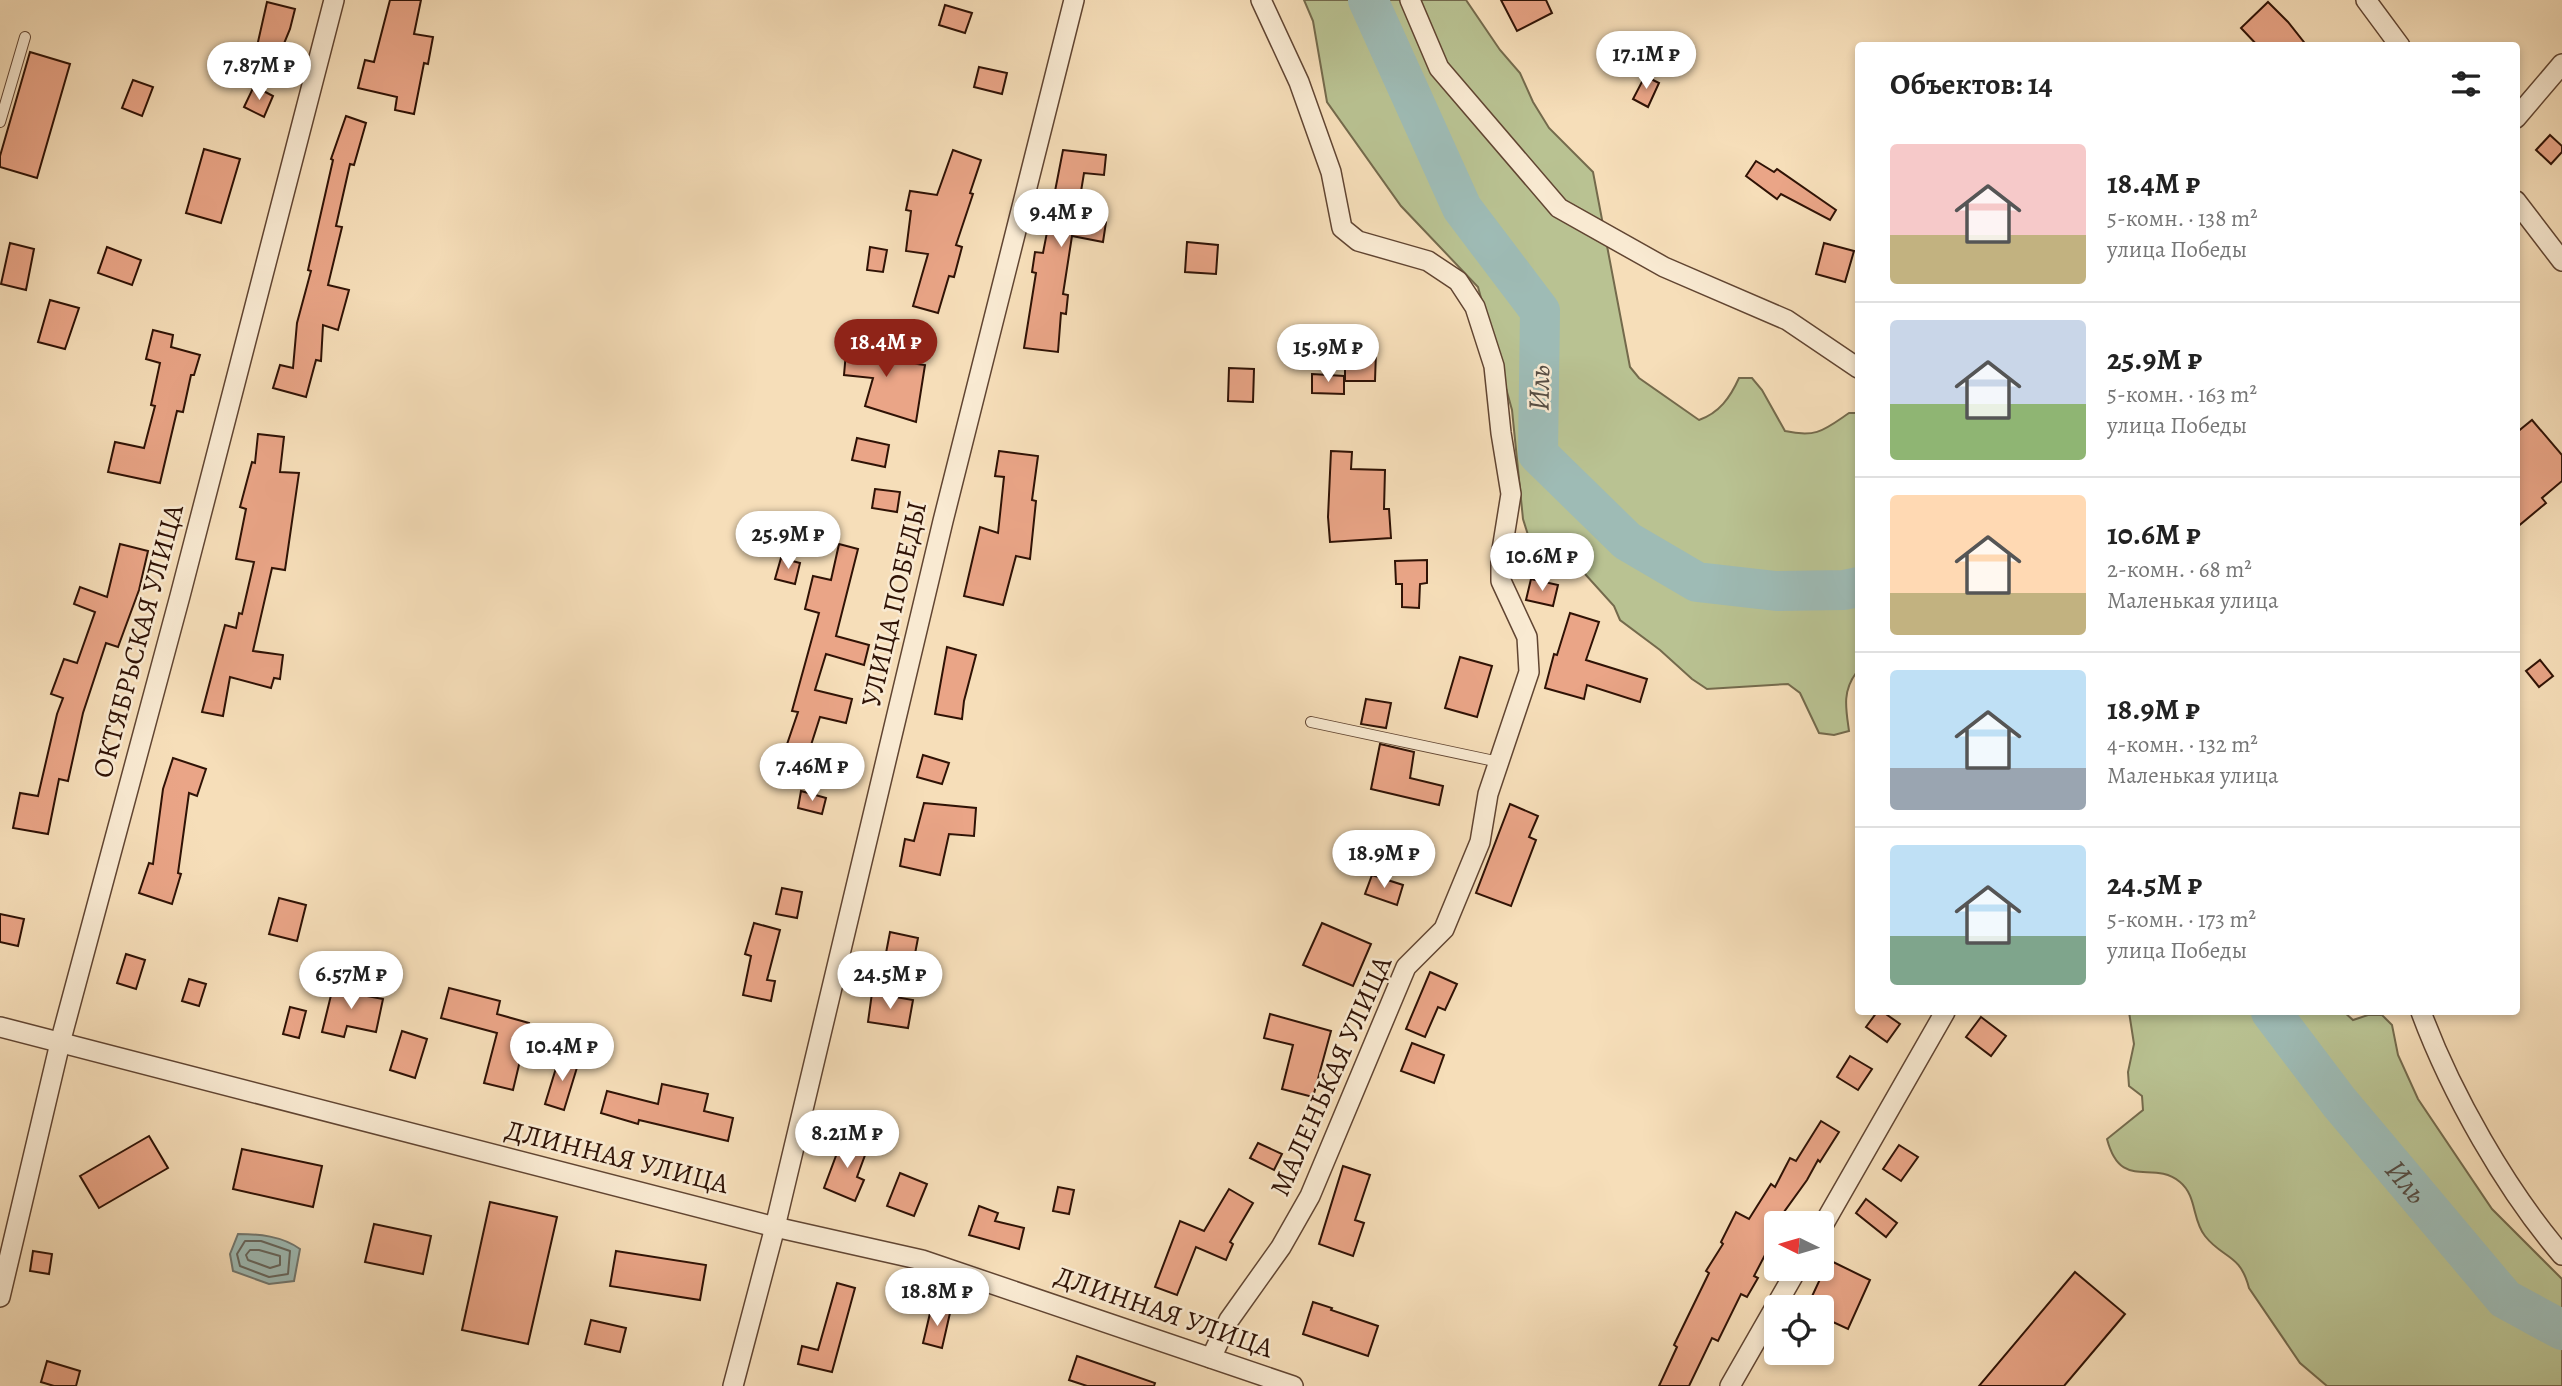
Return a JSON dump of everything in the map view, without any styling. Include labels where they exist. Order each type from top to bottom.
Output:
[{"type":"street","name":"ОКТЯБРЬСКАЯ УЛИЦА","points":[[0,1297],[60,1043],[180,596],[334,0]]},
{"type":"street","name":"УЛИЦА ПОБЕДЫ","points":[[733,1386],[775,1227],[943,521],[1074,0]]},
{"type":"street","name":"МАЛЕНЬКАЯ УЛИЦА","points":[[1210,1358],[1229,1320],[1281,1247],[1310,1195],[1406,967],[1444,929],[1480,842],[1488,794],[1529,672],[1527,637],[1501,581],[1501,556],[1511,494],[1494,366],[1475,307],[1458,281],[1428,261],[1358,241],[1342,228],[1331,172],[1304,95],[1261,0]]},
{"type":"street","points":[[1410,0],[1439,68],[1559,208],[1664,267],[1787,320],[1855,366]]},
{"type":"street","points":[[2366,0],[2397,42]]},
{"type":"street","points":[[2520,113],[2562,64]]},
{"type":"street","points":[[2520,206],[2562,261]]},
{"type":"street","points":[[1831,1211],[1943,1015]]},
{"type":"street","points":[[2422,1015],[2446,1072],[2490,1152],[2533,1222],[2562,1255]]},
{"type":"street","name":"ДЛИННАЯ УЛИЦА","points":[[0,1027],[775,1227],[922,1259],[1293,1386]]},
{"type":"street","points":[[1730,1386],[1790,1281]]},
{"type":"lane","points":[[0,122],[25,37]]},
{"type":"lane","points":[[1311,722],[1499,762]]},
{"type":"green space","points":[[1304,0],[1466,0],[1500,50],[1520,73],[1549,128],[1593,172],[1630,367],[1639,378],[1699,420],[1723,404],[1739,378],[1752,378],[1762,390],[1785,431],[1813,433],[1849,413],[1855,413],[1855,675],[1847,694],[1849,731],[1834,735],[1819,733],[1800,693],[1788,684],[1707,689],[1620,620],[1614,606],[1557,543],[1528,535],[1523,519],[1512,410],[1478,287],[1401,206],[1327,102],[1313,21]]},
{"type":"green space","points":[[2129,1015],[2347,1015],[2353,1020],[2368,1015],[2382,1015],[2392,1025],[2398,1055],[2418,1099],[2492,1209],[2562,1279],[2562,1386],[2327,1386],[2300,1363],[2249,1288],[2241,1268],[2205,1236],[2189,1194],[2180,1182],[2159,1173],[2129,1170],[2120,1165],[2113,1155],[2107,1139],[2143,1110],[2142,1096],[2129,1086],[2128,1072],[2134,1044]]},
{"type":"water","points":[[238,1234],[270,1237],[286,1241],[300,1249],[294,1281],[269,1284],[233,1271],[230,1254]]},
{"type":"building","points":[[390,0],[421,0],[414,34],[433,37],[428,64],[424,63],[414,114],[395,110],[397,97],[358,88],[365,60],[374,62]]},
{"type":"building","points":[[1501,0],[1546,0],[1552,13],[1517,31]]},
{"type":"building","points":[[267,2],[295,9],[274,68],[250,59],[258,42]]},
{"type":"building","points":[[2268,2],[2304,42],[2254,42],[2241,28]]},
{"type":"building","points":[[945,5],[972,13],[965,33],[939,25]]},
{"type":"building","points":[[30,52],[70,64],[37,178],[0,167],[0,156]]},
{"type":"building","points":[[979,67],[1007,73],[1002,94],[974,87]]},
{"type":"building","points":[[1645,76],[1659,83],[1648,107],[1633,99]]},
{"type":"building","points":[[133,80],[153,87],[142,116],[122,108]]},
{"type":"building","points":[[254,86],[273,96],[264,117],[244,107]]},
{"type":"building","points":[[346,116],[366,123],[354,165],[350,164],[336,226],[342,227],[328,285],[349,290],[338,330],[323,325],[321,361],[316,360],[306,397],[273,388],[280,365],[293,368],[297,323],[311,271],[308,270],[333,160],[331,159]]},
{"type":"building","points":[[2550,135],[2562,146],[2562,152],[2551,164],[2536,150]]},
{"type":"building","points":[[204,149],[240,159],[221,223],[186,213]]},
{"type":"building","points":[[953,150],[981,160],[956,245],[962,247],[954,277],[949,276],[938,313],[913,306],[928,254],[906,251],[911,211],[906,210],[910,191],[937,195]]},
{"type":"building","points":[[1063,150],[1106,155],[1104,175],[1084,173],[1077,216],[1106,222],[1103,242],[1072,236],[1063,294],[1068,295],[1066,314],[1061,313],[1058,352],[1024,348],[1036,273],[1032,272],[1035,252],[1043,253]]},
{"type":"building","points":[[1756,161],[1774,172],[1777,169],[1836,210],[1830,220],[1781,194],[1777,199],[1746,176]]},
{"type":"building","points":[[1187,242],[1218,245],[1216,274],[1185,272]]},
{"type":"building","points":[[10,243],[34,249],[26,290],[1,284]]},
{"type":"building","points":[[1824,243],[1854,251],[1845,282],[1816,274]]},
{"type":"building","points":[[107,247],[141,260],[132,285],[98,273]]},
{"type":"building","points":[[870,247],[887,250],[883,272],[867,270]]},
{"type":"building","points":[[50,300],[79,308],[65,349],[38,342]]},
{"type":"building","points":[[153,330],[173,335],[171,347],[200,355],[194,375],[191,375],[183,412],[177,411],[160,483],[108,472],[115,442],[144,448],[155,406],[151,405],[160,363],[146,359]]},
{"type":"building","points":[[847,341],[888,345],[886,360],[925,365],[916,422],[865,406],[873,378],[844,375]]},
{"type":"building","points":[[1345,350],[1376,351],[1375,381],[1345,381]]},
{"type":"building","points":[[1229,368],[1254,369],[1253,402],[1228,401]]},
{"type":"building","points":[[1312,374],[1344,376],[1344,394],[1312,393]]},
{"type":"building","points":[[2532,420],[2562,455],[2562,481],[2542,498],[2546,503],[2520,525],[2520,430]]},
{"type":"building","points":[[258,434],[284,437],[280,472],[299,473],[285,570],[272,568],[253,651],[283,655],[280,679],[274,678],[271,688],[230,677],[223,716],[202,712],[225,625],[236,628],[239,613],[242,614],[254,562],[236,559],[246,509],[240,507],[252,462],[255,463]]},
{"type":"building","points":[[857,438],[889,445],[885,467],[852,460]]},
{"type":"building","points":[[999,451],[1038,456],[1032,500],[1036,501],[1030,559],[1016,556],[1003,605],[964,596],[980,527],[998,533],[1004,477],[995,476]]},
{"type":"building","points":[[1331,451],[1352,452],[1351,469],[1385,470],[1384,509],[1389,509],[1391,538],[1330,542],[1328,517]]},
{"type":"building","points":[[875,489],[900,492],[897,512],[872,508]]},
{"type":"building","points":[[120,544],[148,551],[139,590],[118,647],[106,643],[83,713],[68,781],[59,779],[48,834],[13,828],[20,793],[38,796],[63,698],[51,694],[64,659],[77,663],[95,612],[74,604],[80,587],[107,597]]},
{"type":"building","points":[[839,544],[858,549],[836,636],[869,645],[864,665],[826,654],[815,690],[852,699],[846,723],[820,717],[804,767],[782,759],[798,712],[792,711],[819,613],[805,609],[813,576],[831,580]]},
{"type":"building","points":[[781,558],[800,563],[795,584],[775,579]]},
{"type":"building","points":[[1427,560],[1427,583],[1420,584],[1419,608],[1402,607],[1402,584],[1396,584],[1395,561]]},
{"type":"building","points":[[1531,579],[1558,585],[1553,606],[1526,600]]},
{"type":"building","points":[[1570,613],[1599,622],[1586,660],[1647,679],[1640,702],[1587,685],[1584,699],[1545,688],[1554,654],[1557,655]]},
{"type":"building","points":[[947,647],[976,655],[962,719],[935,714]]},
{"type":"building","points":[[1460,657],[1492,666],[1477,717],[1445,708]]},
{"type":"building","points":[[2540,660],[2553,676],[2539,687],[2526,671]]},
{"type":"building","points":[[1366,699],[1391,703],[1386,728],[1361,724]]},
{"type":"building","points":[[1380,744],[1414,752],[1410,778],[1443,786],[1439,805],[1371,789]]},
{"type":"building","points":[[923,755],[949,763],[942,784],[917,777]]},
{"type":"building","points":[[173,758],[206,769],[197,796],[189,793],[178,873],[181,874],[172,904],[139,893],[149,863],[153,864],[163,789]]},
{"type":"building","points":[[801,791],[826,798],[822,814],[798,808]]},
{"type":"building","points":[[924,803],[976,808],[974,836],[949,834],[940,875],[900,866],[905,839],[914,841]]},
{"type":"building","points":[[1510,804],[1538,816],[1529,837],[1536,840],[1511,906],[1476,893]]},
{"type":"building","points":[[1372,875],[1403,885],[1397,905],[1365,894]]},
{"type":"building","points":[[782,888],[802,892],[797,918],[776,914]]},
{"type":"building","points":[[279,898],[306,905],[297,941],[269,934]]},
{"type":"building","points":[[0,914],[24,919],[18,946],[0,942]]},
{"type":"building","points":[[754,923],[780,930],[767,980],[775,981],[771,1001],[743,995],[751,956],[745,954]]},
{"type":"building","points":[[1322,923],[1371,944],[1353,986],[1303,965]]},
{"type":"building","points":[[890,932],[918,938],[914,959],[886,953]]},
{"type":"building","points":[[126,954],[145,960],[136,989],[117,983]]},
{"type":"building","points":[[1430,972],[1457,984],[1445,1010],[1438,1007],[1425,1037],[1406,1029]]},
{"type":"building","points":[[189,979],[206,984],[199,1006],[182,1001]]},
{"type":"building","points":[[334,983],[357,989],[356,994],[383,999],[376,1032],[347,1026],[344,1037],[322,1032]]},
{"type":"building","points":[[449,988],[500,1001],[497,1014],[529,1023],[513,1090],[484,1083],[497,1033],[441,1018]]},
{"type":"building","points":[[872,993],[913,1000],[908,1028],[868,1022]]},
{"type":"building","points":[[290,1007],[306,1011],[299,1038],[283,1034]]},
{"type":"building","points":[[1270,1014],[1331,1031],[1313,1097],[1282,1089],[1293,1045],[1264,1038]]},
{"type":"building","points":[[1875,1015],[1887,1015],[1900,1024],[1887,1042],[1866,1027]]},
{"type":"building","points":[[1981,1017],[2006,1036],[1991,1056],[1966,1037]]},
{"type":"building","points":[[402,1031],[427,1039],[415,1078],[390,1070]]},
{"type":"building","points":[[1412,1043],[1444,1055],[1434,1083],[1401,1071]]},
{"type":"building","points":[[560,1055],[579,1061],[564,1110],[545,1104]]},
{"type":"building","points":[[1850,1056],[1872,1069],[1858,1090],[1837,1077]]},
{"type":"building","points":[[662,1084],[708,1094],[704,1111],[733,1118],[728,1141],[639,1120],[638,1124],[601,1113],[607,1091],[658,1104]]},
{"type":"building","points":[[1821,1121],[1839,1132],[1785,1211],[1764,1211],[1764,1257],[1754,1276],[1758,1278],[1747,1297],[1741,1294],[1718,1341],[1712,1338],[1689,1386],[1659,1386],[1677,1347],[1674,1345],[1709,1273],[1706,1271],[1723,1244],[1721,1242],[1736,1212],[1749,1219],[1771,1184],[1775,1187],[1790,1158],[1796,1161]]},
{"type":"building","points":[[149,1136],[168,1168],[99,1208],[80,1176]]},
{"type":"building","points":[[843,1137],[868,1147],[857,1177],[864,1180],[855,1201],[824,1188]]},
{"type":"building","points":[[1258,1143],[1282,1154],[1274,1170],[1250,1158]]},
{"type":"building","points":[[1899,1145],[1918,1157],[1901,1181],[1883,1169]]},
{"type":"building","points":[[242,1149],[322,1166],[313,1207],[233,1189]]},
{"type":"building","points":[[1343,1166],[1370,1175],[1355,1220],[1364,1223],[1353,1256],[1319,1244]]},
{"type":"building","points":[[900,1173],[927,1184],[914,1216],[887,1206]]},
{"type":"building","points":[[1058,1187],[1074,1190],[1069,1214],[1053,1211]]},
{"type":"building","points":[[1229,1189],[1253,1203],[1230,1242],[1233,1244],[1226,1260],[1196,1247],[1177,1295],[1155,1287],[1180,1221],[1204,1231]]},
{"type":"building","points":[[1866,1199],[1897,1223],[1886,1237],[1856,1213]]},
{"type":"building","points":[[490,1202],[557,1217],[528,1344],[462,1330]]},
{"type":"building","points":[[979,1206],[998,1213],[995,1221],[1024,1228],[1019,1249],[969,1235]]},
{"type":"building","points":[[374,1224],[431,1236],[423,1274],[365,1262]]},
{"type":"building","points":[[33,1251],[52,1254],[49,1274],[30,1271]]},
{"type":"building","points":[[616,1251],[706,1265],[700,1300],[610,1286]]},
{"type":"building","points":[[1834,1262],[1870,1280],[1848,1329],[1834,1323],[1834,1295],[1813,1295],[1819,1281],[1834,1281]]},
{"type":"building","points":[[2075,1272],[2125,1314],[2064,1386],[1979,1386]]},
{"type":"building","points":[[837,1283],[855,1288],[832,1372],[798,1364],[802,1346],[818,1350]]},
{"type":"building","points":[[1313,1302],[1378,1326],[1368,1356],[1303,1334]]},
{"type":"building","points":[[931,1309],[950,1313],[942,1348],[923,1343]]},
{"type":"building","points":[[591,1320],[626,1328],[620,1352],[585,1344]]},
{"type":"building","points":[[1077,1356],[1155,1383],[1154,1386],[1087,1386],[1069,1380]]},
{"type":"building","points":[[47,1361],[80,1371],[76,1386],[54,1386],[41,1382]]},
{"type":"waterway","name":"Иль","points":[[1368,0],[1462,208],[1540,311],[1538,454],[1627,541],[1697,582],[1776,591],[1855,588]]},
{"type":"waterway","name":"Иль","points":[[2273,1015],[2339,1102],[2505,1299],[2562,1330]]}]
